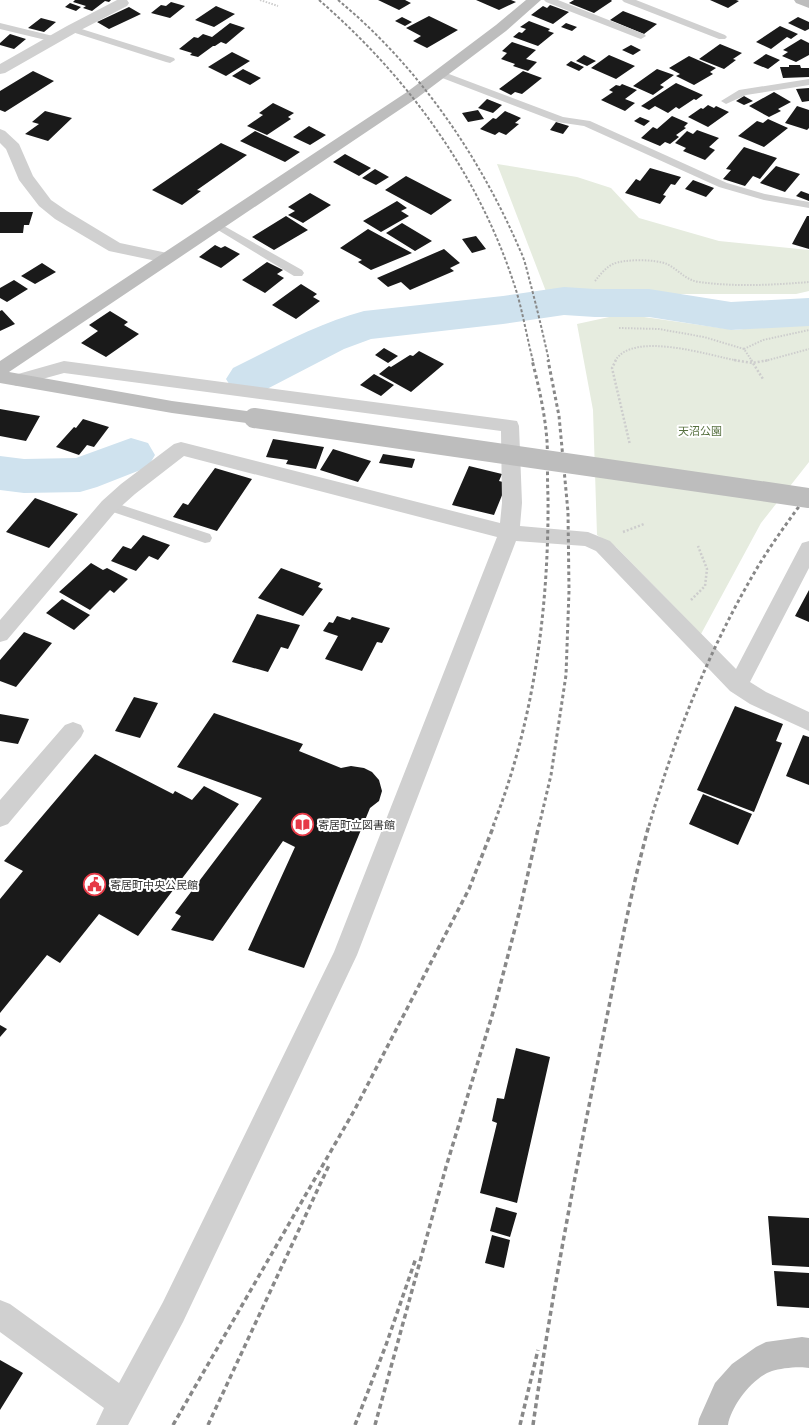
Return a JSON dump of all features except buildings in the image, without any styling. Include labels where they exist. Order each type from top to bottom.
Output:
[{"type":"street","points":[[0,370],[412,95],[441,74],[534,0]]},
{"type":"street","points":[[801,0],[809,4]]},
{"type":"street","points":[[0,70],[72,29],[122,3]]},
{"type":"street","points":[[0,134],[13,147],[25,177],[45,203],[61,215],[115,247],[166,258]]},
{"type":"street","points":[[0,1314],[117,1414],[173,1312],[346,955],[509,533],[512,503],[510,426],[64,367],[9,378]]},
{"type":"street","points":[[9,378],[172,407],[809,498]]},
{"type":"street","points":[[0,634],[109,506],[128,489],[181,449],[509,533],[588,539],[603,546],[738,685],[758,698],[809,722]]},
{"type":"street","points":[[738,685],[804,570],[809,548]]},
{"type":"street","points":[[0,817],[73,731]]},
{"type":"street","points":[[713,1425],[725,1393],[742,1374],[766,1357],[802,1352],[809,1353]]},
{"type":"lane","points":[[549,0],[641,36]]},
{"type":"lane","points":[[627,0],[722,37]]},
{"type":"lane","points":[[0,26],[54,39]]},
{"type":"lane","points":[[72,29],[170,60]]},
{"type":"lane","points":[[441,74],[562,120],[586,123],[723,185],[764,197],[809,206]]},
{"type":"lane","points":[[726,101],[743,92],[809,82]]},
{"type":"lane","points":[[217,225],[298,273]]},
{"type":"lane","points":[[109,506],[205,538]]},
{"type":"path","points":[[260,0],[278,6]]},
{"type":"path","points":[[595,281],[602,271],[615,263],[643,260],[666,263],[682,276],[697,282],[787,285],[809,282]]},
{"type":"path","points":[[619,328],[659,329],[704,337],[744,349],[763,379]]},
{"type":"path","points":[[744,349],[763,340],[809,330]]},
{"type":"path","points":[[630,445],[612,368],[620,355],[633,349],[650,346],[699,352],[753,363],[809,349]]},
{"type":"path","points":[[665,611],[690,601],[705,586],[707,569],[698,546]]},
{"type":"green space","points":[[497,164],[577,177],[611,188],[639,218],[719,241],[809,250],[809,291],[796,294],[547,294]]},
{"type":"green space","name":"天沼公園","points":[[623,314],[735,330],[809,322],[809,462],[761,523],[701,634],[616,547],[597,535],[593,410],[577,324]]},
{"type":"waterway","points":[[249,379],[328,339],[364,325],[503,310],[564,301],[595,303],[649,303],[731,316],[809,312]]},
{"type":"waterway","points":[[0,473],[24,476],[80,475],[131,455]]},
{"type":"railway","points":[[319,0],[352,30],[383,62],[438,132],[462,169],[483,208],[501,248],[516,290],[533,361]]},
{"type":"railway","points":[[338,0],[367,26],[420,83],[444,114],[486,180],[504,215],[526,266],[549,361]]},
{"type":"railway","points":[[493,826],[507,787],[529,705],[542,622],[546,580],[548,538],[547,441],[545,421],[532,360]]},
{"type":"railway","points":[[539,826],[551,775],[566,675],[569,591],[568,512],[559,416],[548,360]]},
{"type":"railway","points":[[649,826],[669,761],[706,666],[736,605],[759,565],[809,493]]},
{"type":"railway","points":[[173,1425],[354,1111],[469,889],[494,825]]},
{"type":"railway","points":[[375,1425],[446,1167],[494,1009],[519,913],[539,825]]},
{"type":"railway","points":[[533,1425],[563,1240],[628,911],[649,825]]},
{"type":"railway","points":[[208,1425],[330,1163]]},
{"type":"railway","points":[[355,1425],[386,1345],[416,1258]]},
{"type":"railway","points":[[520,1425],[538,1350]]},
{"type":"place","name":"寄居町立図書館","points":[[303,825]]},
{"type":"place","name":"寄居町中央公民館","points":[[94,885]]}]
